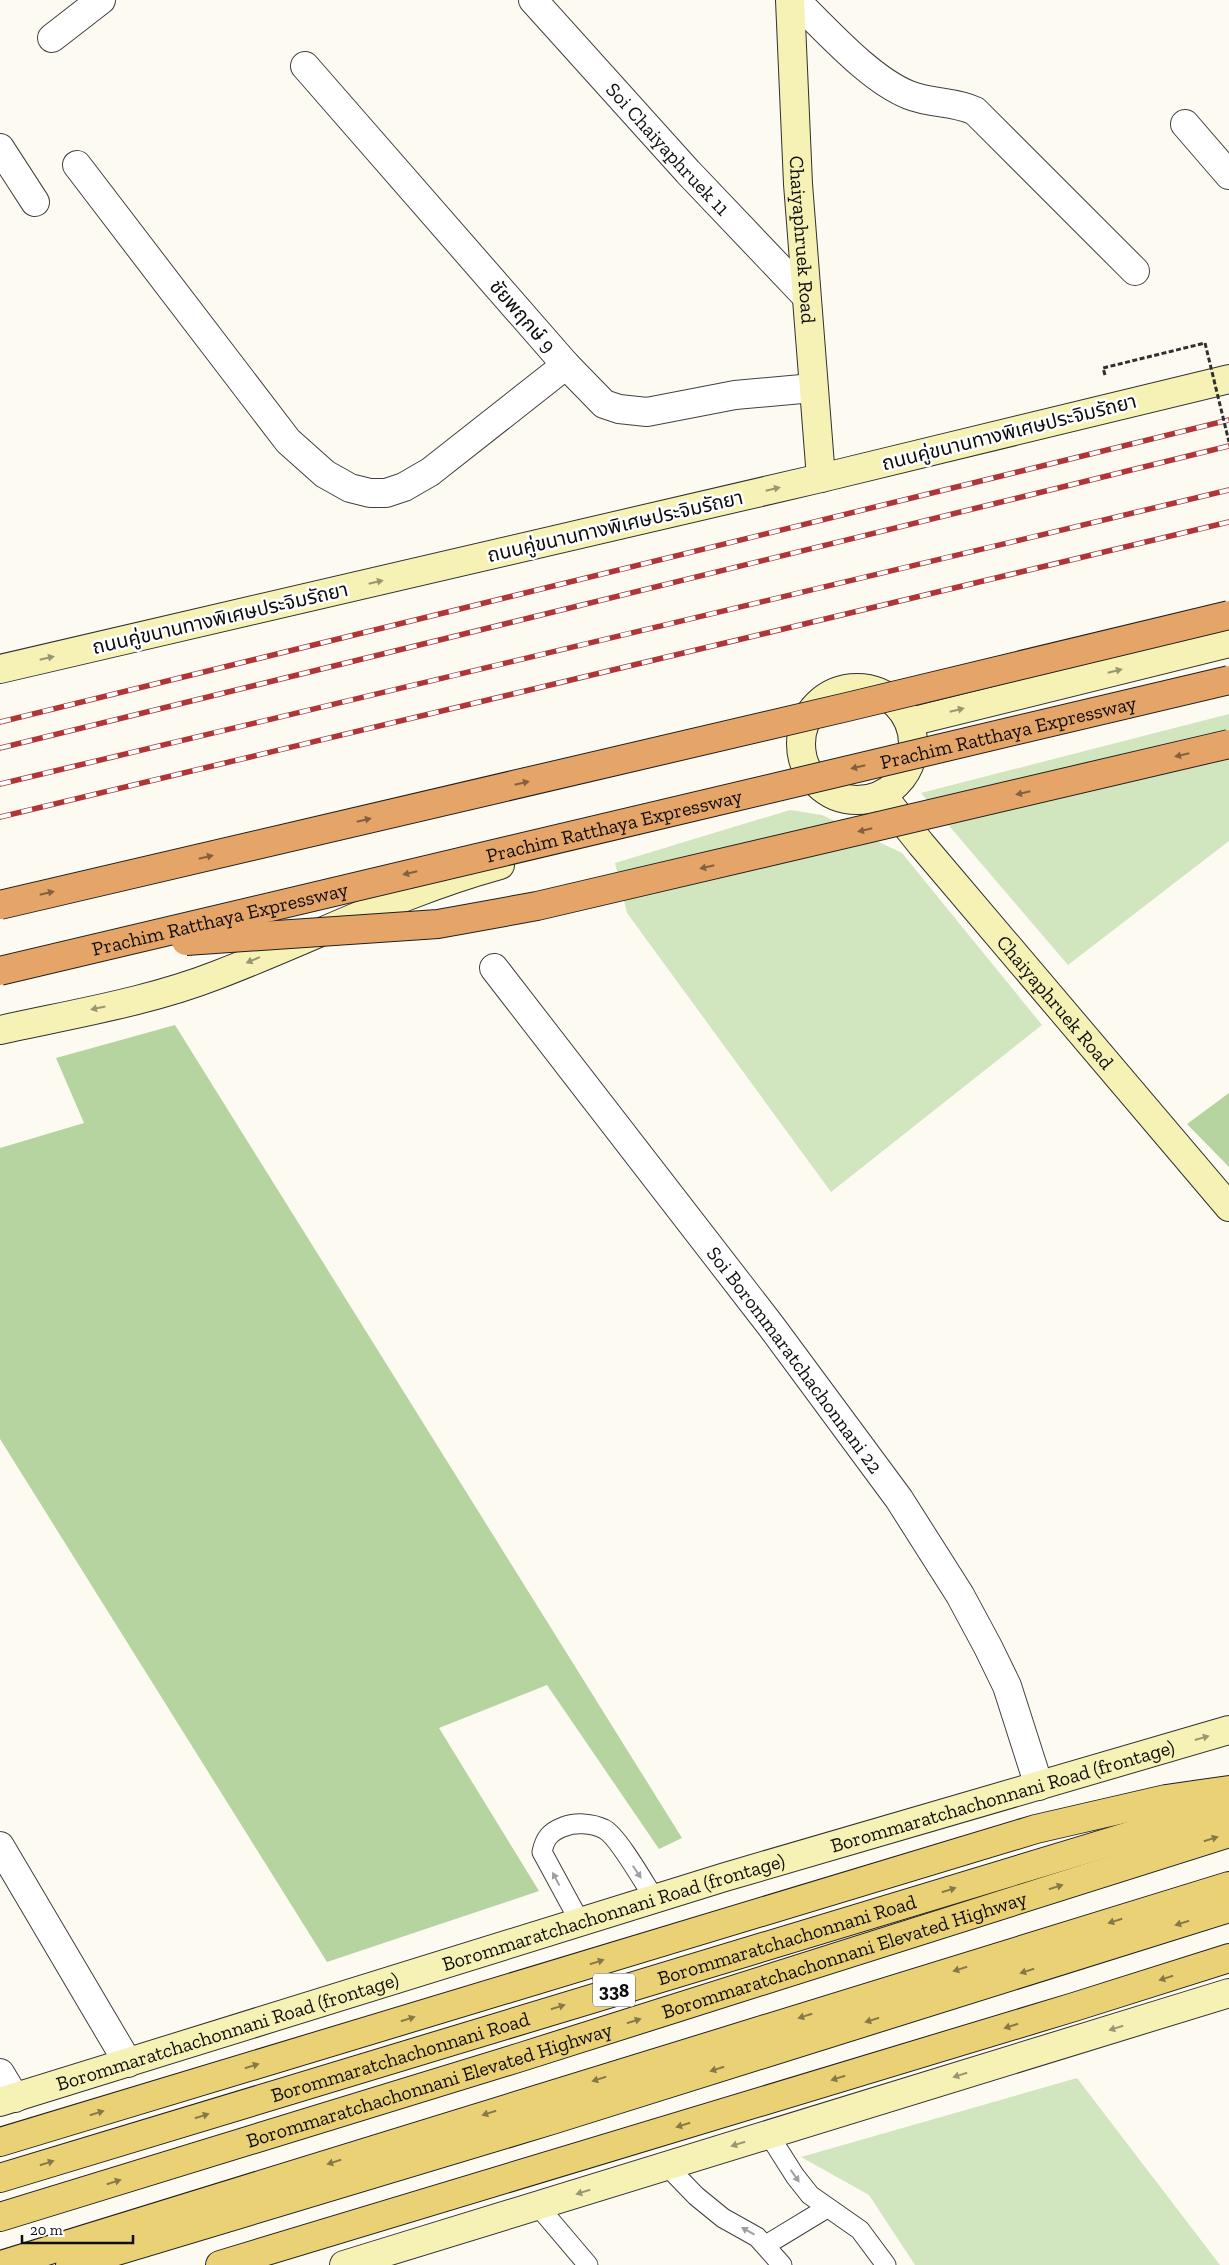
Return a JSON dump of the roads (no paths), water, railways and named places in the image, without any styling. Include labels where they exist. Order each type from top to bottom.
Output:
[{"type":"highway","points":[[0,905],[847,707],[1229,615]]},
{"type":"highway","name":"Prachim Ratthaya Expressway","points":[[0,970],[1229,680]]},
{"type":"highway","points":[[0,970],[120,948],[214,938],[328,933],[438,924],[537,906],[1229,744]]},
{"type":"main road","name":"Chaiyaphruek Road","points":[[790,0],[798,184],[821,478]]},
{"type":"main road","name":"ถนนคู่ขนานทางพิเศษประจิมรัถยา","points":[[0,669],[821,478],[1229,379]]},
{"type":"main road","points":[[912,732],[1229,643]]},
{"type":"main road","points":[[912,732],[995,728],[1229,669]]},
{"type":"main road","points":[[850,688],[868,688],[885,694],[900,706],[912,732],[912,758],[906,773],[896,785],[882,795],[865,800],[847,800],[830,794],[816,784],[806,769],[800,751],[801,733],[807,716],[818,702],[833,692],[850,688]]},
{"type":"main road","points":[[0,1030],[153,996],[216,976],[410,894],[476,871],[816,784]]},
{"type":"main road","name":"Chaiyaphruek Road","points":[[882,795],[921,844],[1229,1208]]},
{"type":"main road","name":"Borommaratchachonnani Road (frontage)","points":[[8,2100],[654,1898],[1229,1730]]},
{"type":"main road","points":[[0,2142],[1036,1829],[1166,1799],[1229,1790]]},
{"type":"main road","name":"Borommaratchachonnani Road","points":[[0,2178],[1229,1806]]},
{"type":"main road","name":"Borommaratchachonnani Elevated Highway","points":[[0,2217],[521,2057],[1229,1834]]},
{"type":"main road","points":[[2,2265],[1229,1886]]},
{"type":"main road","points":[[70,2265],[562,2117],[1229,1908]]},
{"type":"main road","points":[[220,2265],[1074,2007],[1229,1958]]},
{"type":"main road","points":[[359,2263],[769,2134],[1229,1993]]},
{"type":"street","points":[[52,38],[101,0]]},
{"type":"street","name":"Soi Chaiyaphruek 11","points":[[533,0],[688,172],[806,296]]},
{"type":"street","points":[[794,0],[871,72],[894,89],[911,96],[960,104],[975,111],[1135,271]]},
{"type":"street","name":"ชัยพฤกษ์ 9","points":[[305,66],[566,365],[604,404],[619,409],[647,412],[735,395],[813,388]]},
{"type":"street","points":[[1185,124],[1229,175]]},
{"type":"street","points":[[0,148],[35,202]]},
{"type":"street","points":[[77,165],[288,441],[325,474],[350,488],[370,494],[386,493],[404,487],[422,477],[566,365]]},
{"type":"street","name":"Soi Borommaratchachonnani 22","points":[[494,968],[770,1326],[899,1499],[960,1595],[988,1647],[1007,1686],[1039,1786]]},
{"type":"street","points":[[0,1846],[128,2063]]},
{"type":"street","points":[[0,2073],[8,2100]]},
{"type":"lane","points":[[580,1922],[542,1852],[544,1840],[554,1830],[569,1824],[586,1824],[606,1830],[654,1898]]},
{"type":"lane","points":[[769,2134],[795,2176],[810,2194],[860,2230],[886,2265]]},
{"type":"lane","points":[[666,2166],[696,2196],[723,2218],[757,2236],[782,2265]]},
{"type":"lane","points":[[538,2206],[588,2265]]},
{"type":"lane","points":[[766,2245],[827,2208]]},
{"type":"railway","points":[[0,722],[1229,420]]},
{"type":"railway","points":[[0,748],[1229,446]]},
{"type":"railway","points":[[0,784],[1229,490]]},
{"type":"railway","points":[[0,817],[1229,522]]}]
